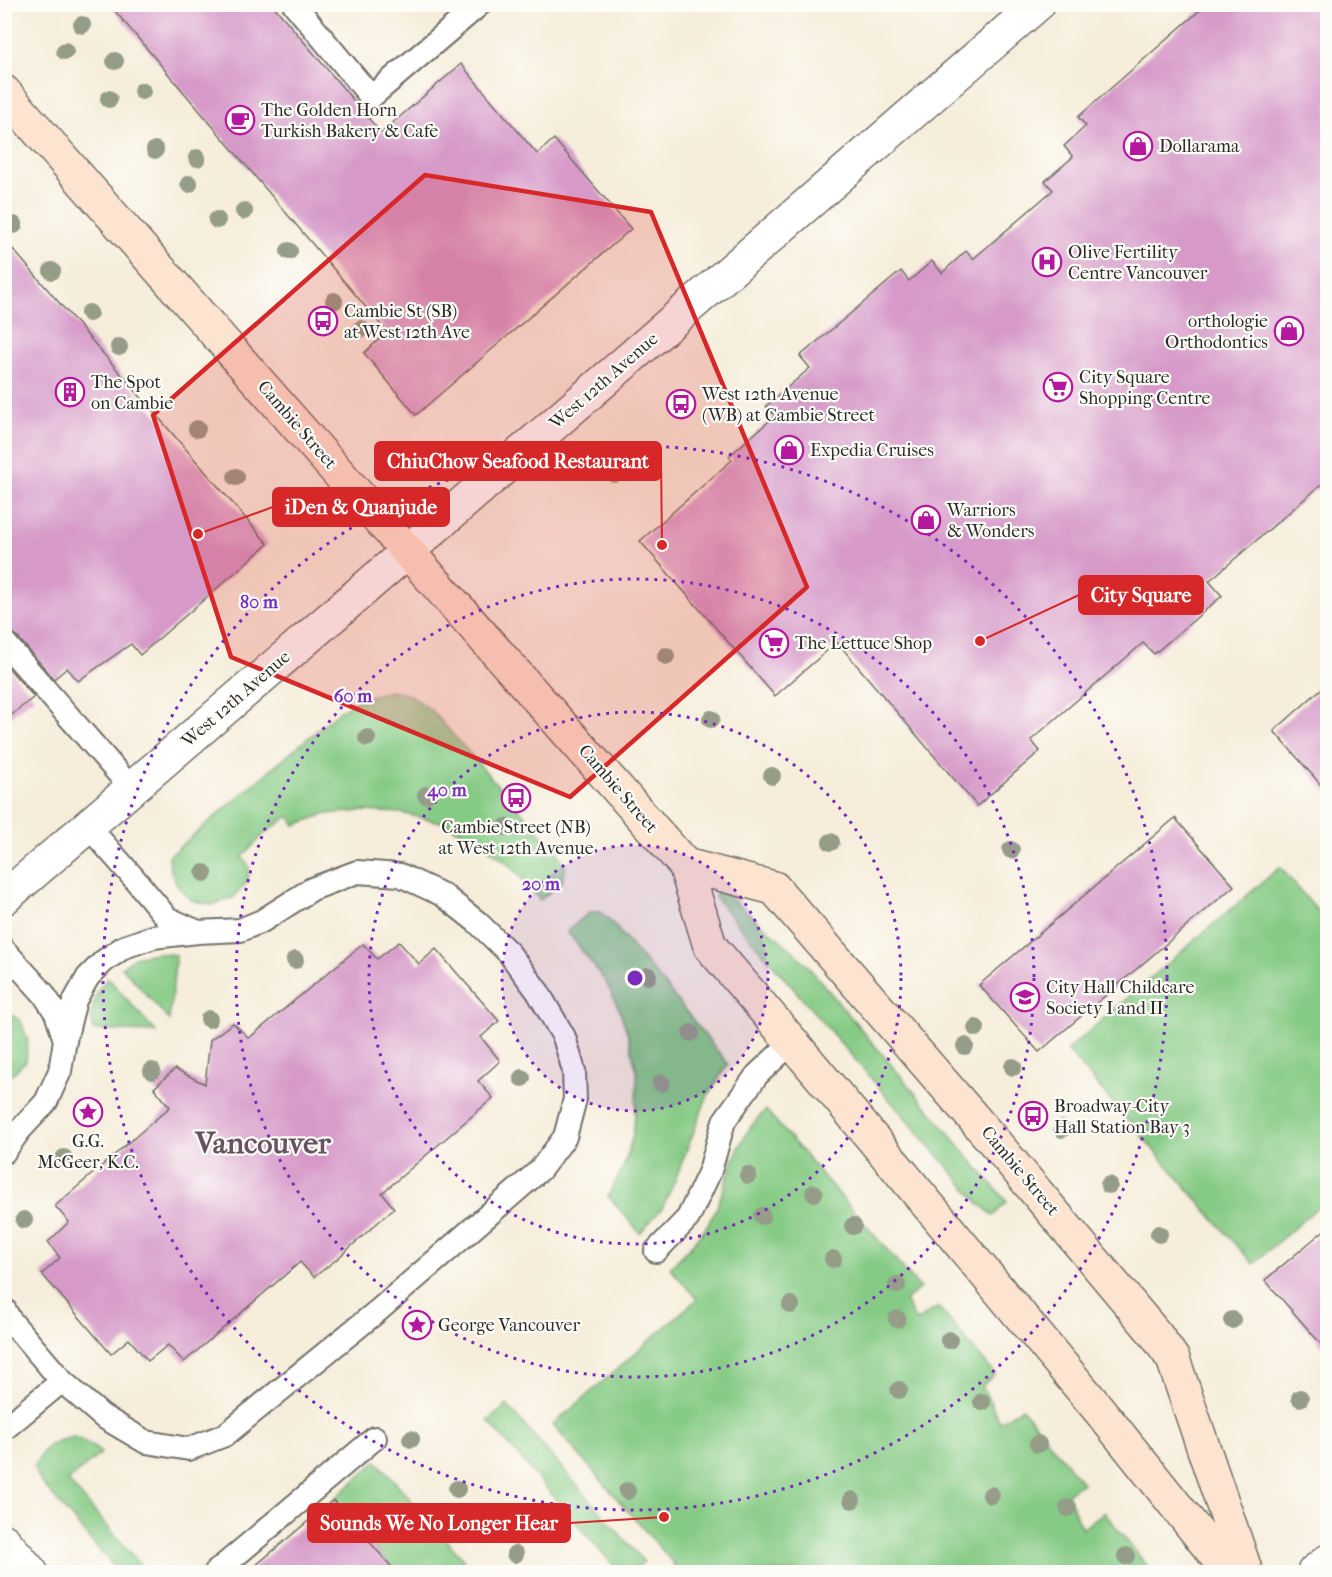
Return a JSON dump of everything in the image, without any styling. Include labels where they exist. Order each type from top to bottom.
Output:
[{"type":"main road","name":"Cambie Street","points":[[4,92],[685,865],[710,946],[1100,1411],[1229,1572]]},
{"type":"main road","name":"Cambie Street","points":[[685,865],[774,888],[987,1133],[1156,1335],[1173,1359],[1246,1572]]},
{"type":"street","name":"West 12th Avenue","points":[[4,898],[1038,4]]},
{"type":"street","points":[[4,1541],[31,1572]]},
{"type":"street","points":[[1314,1572],[1328,1561]]},
{"type":"lane","points":[[294,4],[371,98],[480,4]]},
{"type":"lane","points":[[4,642],[132,789]]},
{"type":"lane","points":[[88,826],[167,918],[198,932]]},
{"type":"lane","points":[[4,1152],[19,1131],[46,1102],[60,1071],[75,1000],[88,977],[104,961],[124,947],[153,937],[240,930],[262,921],[312,889],[357,872],[400,875],[442,895],[477,922],[508,954],[538,992],[564,1037],[574,1071],[575,1099],[565,1137],[540,1170],[380,1309],[225,1436],[189,1449],[146,1442],[102,1416],[62,1381],[6,1318]]},
{"type":"lane","points":[[4,950],[42,993],[56,1013],[65,1040]]},
{"type":"lane","points":[[656,1251],[688,1218],[710,1171],[724,1121],[758,1075],[792,1042]]},
{"type":"lane","points":[[4,1429],[62,1381]]},
{"type":"lane","points":[[216,1572],[375,1438]]},
{"type":"highlighted area","points":[[425,175],[651,212],[807,587],[570,797],[231,657],[153,415]]},
{"type":"green space","points":[[390,691],[410,695],[432,711],[556,851],[566,867],[562,882],[540,900],[511,866],[477,840],[444,823],[401,813],[363,811],[325,814],[295,825],[289,816],[263,835],[242,857],[249,867],[248,881],[234,897],[212,905],[191,900],[177,885],[170,868],[169,856],[341,710],[362,698]]},
{"type":"green space","points":[[1280,867],[1327,922],[1327,1199],[1253,1264],[1067,1050]]},
{"type":"green space","points":[[721,890],[806,964],[1007,1202],[993,1216],[979,1203],[716,899],[715,895]]},
{"type":"green space","points":[[590,912],[600,912],[608,918],[728,1064],[707,1097],[662,1208],[640,1233],[608,1196],[623,1168],[633,1135],[637,1073],[620,1011],[606,982],[567,931]]},
{"type":"green space","points":[[157,953],[176,955],[169,1020],[122,967],[134,957]]},
{"type":"green space","points":[[108,978],[156,1032],[93,1030],[91,1014],[98,990]]},
{"type":"green space","points":[[5,1011],[21,1021],[28,1041],[26,1061],[11,1075],[5,1077]]},
{"type":"green space","points":[[766,1110],[920,1288],[905,1301],[916,1321],[938,1307],[995,1374],[982,1386],[1000,1422],[1022,1408],[1082,1483],[1067,1494],[1082,1529],[1104,1512],[1152,1572],[673,1572],[674,1564],[553,1425],[697,1299],[670,1268],[696,1240],[712,1217],[735,1156],[747,1132]]},
{"type":"green space","points":[[507,1405],[644,1562],[631,1572],[619,1572],[488,1421]]},
{"type":"green space","points":[[74,1437],[101,1453],[68,1481],[147,1572],[118,1572],[41,1482],[34,1468],[41,1454],[53,1443]]},
{"type":"green space","points":[[377,1461],[474,1572],[396,1572],[333,1500]]},
{"type":"building","points":[[109,4],[272,4],[381,133],[461,64],[537,154],[554,139],[631,229],[416,415],[364,353],[387,332]]},
{"type":"building","name":"City Square Shopping Centre","points":[[1207,4],[1328,4],[1328,479],[1209,581],[1222,596],[1154,654],[1143,643],[1031,740],[1040,751],[977,806],[837,642],[775,696],[640,541],[732,460],[729,456],[775,416],[766,406],[810,368],[800,356],[901,271],[909,281],[932,261],[942,273],[966,251],[973,259],[1053,190],[1045,181],[1073,157],[1064,146],[1086,126],[1078,117]]},
{"type":"building","name":"The Spot on Cambie","points":[[4,239],[268,544],[140,655],[131,644],[78,681],[67,668],[54,679],[14,633],[9,629],[4,629]]},
{"type":"building","points":[[4,663],[34,697],[4,721]]},
{"type":"building","points":[[1328,683],[1328,793],[1274,731]]},
{"type":"building","points":[[1175,818],[1234,886],[1039,1052],[979,985]]},
{"type":"building","points":[[399,942],[419,964],[436,949],[499,1021],[481,1037],[500,1061],[478,1081],[493,1098],[382,1193],[394,1208],[314,1277],[300,1262],[184,1362],[168,1345],[148,1361],[129,1339],[111,1354],[42,1274],[60,1258],[48,1242],[69,1222],[55,1206],[170,1107],[154,1088],[175,1069],[205,1084],[210,1040],[233,1023],[249,1038],[363,944],[377,959]]},
{"type":"building","points":[[1328,1227],[1328,1352],[1265,1280]]},
{"type":"building","points":[[333,1500],[396,1572],[248,1572]]},
{"type":"place","name":"The Golden Horn Turkish Bakery & Cafe","points":[[240,120]]},
{"type":"place","name":"Dollarama","points":[[1138,146]]},
{"type":"place","name":"Olive Fertility Centre Vancouver","points":[[1047,262]]},
{"type":"place","name":"Cambie St (SB) at West 12th Ave","points":[[323,321]]},
{"type":"place","name":"orthologie Orthodontics","points":[[1289,331]]},
{"type":"place","name":"City Square Shopping Centre","points":[[1058,387]]},
{"type":"place","name":"The Spot on Cambie","points":[[70,392]]},
{"type":"place","name":"West 12th Avenue (WB) at Cambie Street","points":[[681,404]]},
{"type":"place","name":"Expedia Cruises","points":[[789,450]]},
{"type":"place","name":"Warriors & Wonders","points":[[926,520]]},
{"type":"place","name":"iDen & Quanjude","points":[[198,534]]},
{"type":"place","name":"ChiuChow Seafood Restaurant","points":[[662,545]]},
{"type":"place","name":"City Square","points":[[980,641]]},
{"type":"place","name":"The Lettuce Shop","points":[[774,643]]},
{"type":"place","name":"Cambie Street (NB) at West 12th Avenue","points":[[516,798]]},
{"type":"place","name":"City Hall Childcare Society I and II","points":[[1025,997]]},
{"type":"place","name":"G.G. McGeer, K.C.","points":[[88,1112]]},
{"type":"place","name":"Broadway-City Hall Station Bay 3","points":[[1033,1116]]},
{"type":"place","name":"George Vancouver","points":[[417,1325]]},
{"type":"place","name":"Sounds We No Longer Hear","points":[[664,1517]]},
{"type":"district","name":"Vancouver","points":[[263,1143]]}]
